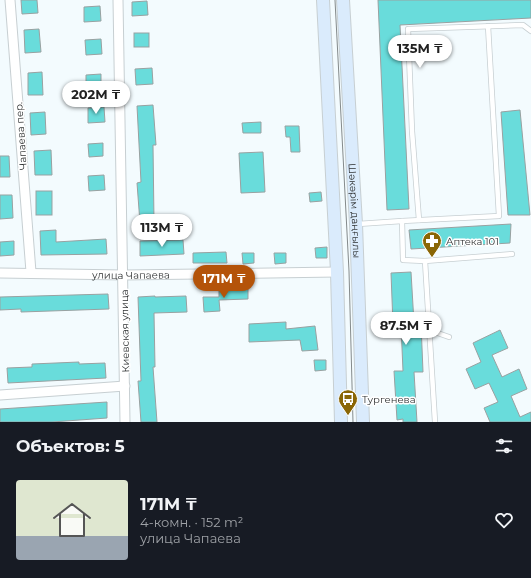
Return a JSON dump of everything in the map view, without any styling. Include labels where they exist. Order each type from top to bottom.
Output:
[{"type":"main road","points":[[323,0],[337,272],[341,422]]},
{"type":"main road","name":"Шәкәрім даңғылы","points":[[343,0],[356,224],[362,422]]},
{"type":"main road","name":"улица Чапаева","points":[[337,272],[358,270]]},
{"type":"street","name":"Чапаева пер.","points":[[10,0],[31,272]]},
{"type":"street","name":"Киевская улица","points":[[118,0],[126,386],[125,422]]},
{"type":"street","name":"улица Чапаева","points":[[0,273],[31,272],[124,275],[337,272]]},
{"type":"street","points":[[0,396],[126,386]]},
{"type":"lane","points":[[419,220],[412,131],[408,29],[523,25],[531,32]]},
{"type":"lane","points":[[356,224],[499,216],[488,26]]},
{"type":"lane","points":[[402,221],[403,260],[425,261],[512,254]]},
{"type":"lane","points":[[425,261],[435,422]]},
{"type":"lane","points":[[429,330],[449,337]]},
{"type":"building","points":[[21,0],[37,0],[38,13],[22,14]]},
{"type":"building","points":[[378,0],[531,0],[531,18],[400,25],[409,209],[387,210]]},
{"type":"building","points":[[147,1],[148,15],[132,16],[132,2]]},
{"type":"building","points":[[100,6],[101,21],[84,22],[84,7]]},
{"type":"building","points":[[39,29],[41,52],[25,53],[24,30]]},
{"type":"building","points":[[134,33],[149,33],[149,47],[134,47]]},
{"type":"building","points":[[101,39],[102,54],[86,55],[85,40]]},
{"type":"building","points":[[152,68],[153,84],[136,85],[135,69]]},
{"type":"building","points":[[42,72],[43,95],[28,95],[28,73]]},
{"type":"building","points":[[101,74],[101,88],[86,89],[86,75]]},
{"type":"building","points":[[153,105],[156,145],[153,145],[154,222],[140,223],[137,183],[141,182],[137,106]]},
{"type":"building","points":[[104,107],[105,122],[88,123],[88,108]]},
{"type":"building","points":[[520,110],[530,215],[508,215],[501,112]]},
{"type":"building","points":[[45,112],[46,134],[31,135],[30,113]]},
{"type":"building","points":[[261,122],[261,133],[243,133],[242,123]]},
{"type":"building","points":[[285,126],[299,126],[300,152],[291,152],[290,137],[286,137]]},
{"type":"building","points":[[103,143],[103,156],[89,157],[88,144]]},
{"type":"building","points":[[51,150],[52,175],[35,175],[34,151]]},
{"type":"building","points":[[263,152],[265,192],[241,193],[239,153]]},
{"type":"building","points":[[0,156],[9,156],[10,177],[0,177]]},
{"type":"building","points":[[104,175],[105,190],[89,191],[88,176]]},
{"type":"building","points":[[36,191],[52,191],[52,215],[36,215]]},
{"type":"building","points":[[321,192],[322,201],[310,202],[309,193]]},
{"type":"building","points":[[0,195],[12,195],[13,218],[0,219]]},
{"type":"building","points":[[511,224],[510,243],[411,249],[409,230]]},
{"type":"building","points":[[56,230],[56,242],[106,239],[107,254],[41,255],[40,231]]},
{"type":"building","points":[[183,240],[184,254],[140,256],[140,241]]},
{"type":"building","points":[[14,241],[14,255],[0,256],[0,242]]},
{"type":"building","points":[[327,247],[327,258],[316,258],[315,248]]},
{"type":"building","points":[[226,252],[227,263],[193,263],[193,253]]},
{"type":"building","points":[[242,253],[254,253],[254,263],[243,264]]},
{"type":"building","points":[[274,253],[286,253],[286,263],[275,264]]},
{"type":"building","points":[[411,272],[414,323],[421,323],[423,372],[414,372],[417,422],[403,422],[403,419],[397,420],[394,371],[403,371],[401,325],[393,325],[391,273]]},
{"type":"building","points":[[248,289],[248,299],[219,300],[220,311],[204,312],[203,297],[219,297],[219,290]]},
{"type":"building","points":[[108,294],[109,309],[21,312],[21,309],[0,310],[0,297]]},
{"type":"building","points":[[186,296],[187,312],[154,313],[155,367],[153,367],[157,422],[141,422],[138,381],[141,381],[138,297]]},
{"type":"building","points":[[286,322],[286,329],[315,326],[318,350],[302,351],[300,340],[249,342],[249,324]]},
{"type":"building","points":[[500,330],[508,348],[492,355],[502,377],[519,369],[527,389],[511,396],[520,417],[531,412],[531,422],[490,422],[484,408],[498,402],[489,383],[475,389],[466,369],[481,362],[473,343]]},
{"type":"building","points":[[314,360],[326,360],[326,370],[315,371]]},
{"type":"building","points":[[79,362],[79,364],[105,363],[106,378],[8,383],[7,368],[32,367],[32,364]]},
{"type":"building","points":[[107,402],[107,418],[52,422],[0,422],[0,409]]},
{"type":"tram line","points":[[335,0],[349,271],[353,422]]},
{"type":"place","name":"Аптека 101","points":[[432,258]]},
{"type":"place","name":"Тургенева","points":[[348,416]]}]
